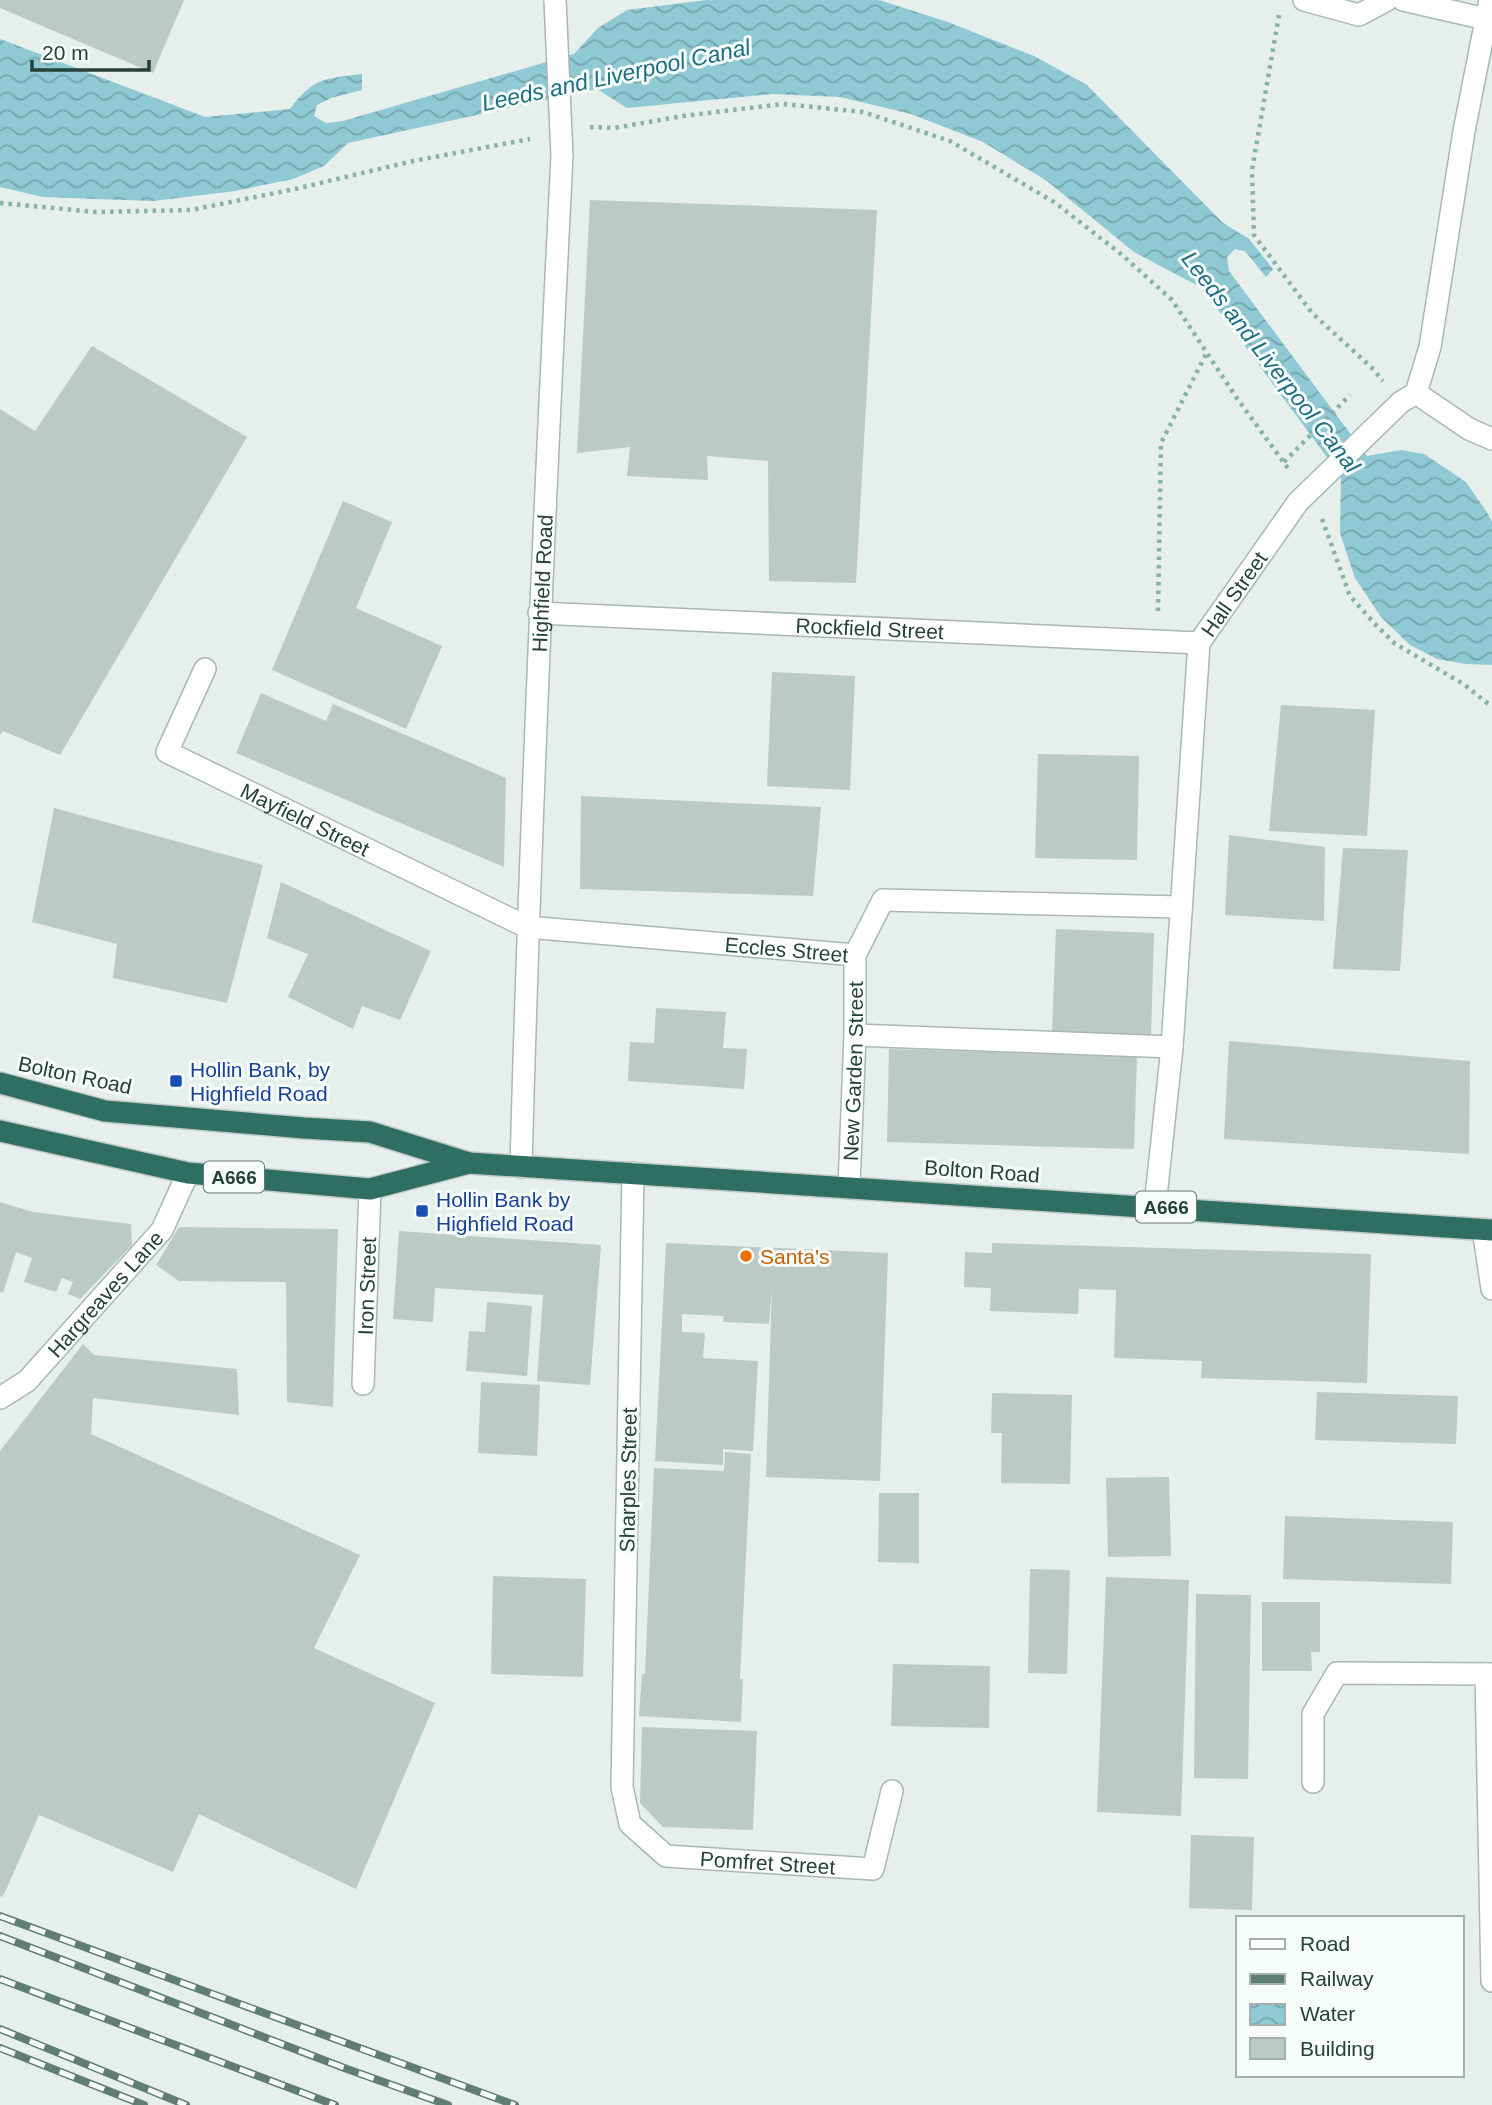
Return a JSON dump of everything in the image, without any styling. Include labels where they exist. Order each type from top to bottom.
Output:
[{"type":"highway","name":"Bolton Road","points":[[0,1083],[105,1111],[370,1132],[469,1163],[1488,1229]]},
{"type":"highway","name":"Bolton Road","points":[[0,1131],[188,1173],[370,1189],[469,1163]]},
{"type":"street","name":"Highfield Road","points":[[521,1167],[539,613],[562,156],[555,0]]},
{"type":"street","points":[[1304,0],[1359,15],[1387,0]]},
{"type":"street","points":[[1403,0],[1488,10]]},
{"type":"street","name":"Hall Street","points":[[1155,1206],[1172,1047],[1199,643],[1297,502],[1408,398],[1430,347],[1464,131],[1488,10]]},
{"type":"street","points":[[1408,398],[1492,439]]},
{"type":"street","name":"Rockfield Street","points":[[539,613],[1199,643]]},
{"type":"street","name":"Mayfield Street","points":[[205,669],[167,752],[527,928]]},
{"type":"street","name":"Eccles Street","points":[[527,928],[855,955],[883,900],[1181,907]]},
{"type":"street","name":"New Garden Street","points":[[849,1187],[855,955]]},
{"type":"street","points":[[855,1035],[1172,1047]]},
{"type":"street","name":"Hargreaves Lane","points":[[0,1398],[27,1381],[162,1230],[188,1173]]},
{"type":"street","name":"Sharples Street","points":[[622,1787],[633,1174]]},
{"type":"street","name":"Iron Street","points":[[363,1384],[370,1189]]},
{"type":"street","points":[[1488,1229],[1492,1289]]},
{"type":"street","points":[[1313,1782],[1312,1714],[1337,1673],[1489,1674],[1492,1981]]},
{"type":"street","name":"Pomfret Street","points":[[622,1787],[630,1824],[666,1856],[873,1869],[892,1791]]},
{"type":"path","points":[[1279,13],[1252,170],[1254,235],[1311,313],[1408,398]]},
{"type":"path","points":[[585,128],[614,128],[683,116],[783,104],[863,112],[950,141],[1054,202],[1121,254],[1172,300],[1236,397],[1291,473]]},
{"type":"path","points":[[0,203],[96,212],[191,210],[413,161],[538,137]]},
{"type":"path","points":[[1157,641],[1161,443],[1207,353]]},
{"type":"path","points":[[1284,462],[1350,395]]},
{"type":"path","points":[[1321,515],[1350,596],[1374,623],[1394,643],[1465,685],[1492,707]]},
{"type":"water","name":"Leeds and Liverpool Canal","points":[[706,0],[879,0],[948,22],[1034,56],[1087,85],[1222,222],[1249,239],[1273,269],[1266,277],[1245,251],[1235,249],[1227,257],[1229,271],[1367,456],[1401,450],[1424,454],[1466,482],[1492,522],[1492,665],[1437,659],[1410,645],[1381,617],[1355,578],[1340,533],[1341,476],[1202,288],[1134,252],[1047,181],[983,142],[911,114],[840,97],[773,94],[627,108],[597,89],[348,143],[324,166],[293,179],[235,191],[153,201],[43,197],[0,187],[0,39],[205,117],[290,109],[306,91],[321,81],[362,74],[362,90],[331,98],[317,105],[314,116],[326,123],[343,121],[574,54],[598,28],[627,10]]},
{"type":"building","points":[[0,0],[184,0],[153,73],[0,8]]},
{"type":"building","points":[[590,200],[877,210],[856,583],[769,581],[768,461],[707,456],[708,480],[627,476],[630,447],[577,453]]},
{"type":"building","points":[[92,346],[247,437],[60,755],[3,731],[0,735],[0,409],[35,431]]},
{"type":"building","points":[[343,501],[392,522],[356,608],[442,646],[406,729],[272,670]]},
{"type":"building","points":[[772,672],[855,676],[850,790],[767,786]]},
{"type":"building","points":[[261,693],[326,721],[333,704],[506,778],[504,867],[236,753]]},
{"type":"building","points":[[1281,705],[1375,710],[1367,836],[1269,831]]},
{"type":"building","points":[[1038,754],[1139,756],[1137,860],[1035,858]]},
{"type":"building","points":[[581,796],[821,807],[813,896],[580,889]]},
{"type":"building","points":[[54,808],[263,865],[227,1003],[113,978],[117,944],[32,922]]},
{"type":"building","points":[[1229,835],[1325,847],[1324,921],[1225,915]]},
{"type":"building","points":[[1343,848],[1408,850],[1400,971],[1333,969]]},
{"type":"building","points":[[281,882],[431,951],[400,1020],[362,1006],[353,1029],[288,997],[308,954],[267,938]]},
{"type":"building","points":[[1056,929],[1154,933],[1151,1036],[1052,1032]]},
{"type":"building","points":[[656,1008],[726,1012],[723,1048],[747,1049],[744,1089],[628,1081],[630,1042],[654,1043]]},
{"type":"building","points":[[1229,1041],[1470,1061],[1469,1154],[1224,1139]]},
{"type":"building","points":[[889,1049],[1137,1056],[1134,1149],[887,1142]]},
{"type":"building","points":[[0,1202],[33,1212],[131,1224],[132,1245],[80,1299],[68,1294],[73,1282],[62,1278],[56,1292],[24,1282],[32,1258],[16,1252],[3,1293],[0,1292]]},
{"type":"building","points":[[179,1227],[338,1229],[333,1407],[287,1402],[286,1282],[179,1281],[156,1265]]},
{"type":"building","points":[[399,1231],[601,1245],[590,1385],[537,1381],[543,1295],[435,1288],[433,1322],[393,1319]]},
{"type":"building","points":[[666,1243],[888,1253],[880,1481],[766,1477],[772,1286],[769,1324],[723,1322],[724,1316],[682,1314],[682,1332],[705,1333],[703,1358],[758,1361],[753,1451],[723,1449],[723,1465],[655,1461]]},
{"type":"building","points":[[992,1243],[1371,1254],[1367,1383],[1201,1378],[1202,1361],[1114,1358],[1116,1290],[1079,1289],[1078,1314],[990,1311],[991,1288],[964,1287],[965,1252],[992,1253]]},
{"type":"building","points":[[487,1302],[532,1306],[527,1376],[466,1371],[469,1331],[485,1332]]},
{"type":"building","points":[[83,1344],[94,1355],[237,1369],[239,1415],[93,1398],[91,1434],[360,1555],[314,1648],[435,1703],[356,1889],[199,1814],[173,1872],[39,1815],[6,1890],[2,1897],[0,1896],[0,1451]]},
{"type":"building","points":[[481,1382],[540,1385],[537,1456],[478,1453]]},
{"type":"building","points":[[1317,1392],[1458,1396],[1456,1444],[1315,1440]]},
{"type":"building","points":[[992,1393],[1072,1395],[1070,1484],[1001,1483],[1002,1433],[991,1433]]},
{"type":"building","points":[[725,1452],[751,1454],[740,1679],[743,1679],[741,1722],[639,1716],[642,1674],[645,1674],[654,1468],[724,1471]]},
{"type":"building","points":[[1169,1477],[1171,1556],[1108,1557],[1106,1478]]},
{"type":"building","points":[[879,1493],[919,1493],[919,1563],[878,1562]]},
{"type":"building","points":[[1285,1516],[1453,1522],[1451,1584],[1283,1579]]},
{"type":"building","points":[[1030,1569],[1070,1570],[1067,1674],[1028,1673]]},
{"type":"building","points":[[493,1576],[586,1579],[583,1677],[491,1674]]},
{"type":"building","points":[[1106,1577],[1189,1580],[1181,1816],[1097,1812]]},
{"type":"building","points":[[1196,1594],[1251,1595],[1248,1779],[1194,1778]]},
{"type":"building","points":[[1262,1602],[1320,1602],[1320,1652],[1311,1652],[1312,1671],[1262,1671]]},
{"type":"building","points":[[893,1664],[990,1666],[989,1728],[891,1726]]},
{"type":"building","points":[[642,1727],[757,1731],[753,1830],[663,1827],[640,1803]]},
{"type":"building","points":[[1191,1835],[1254,1837],[1252,1910],[1189,1908]]},
{"type":"railway","points":[[0,1916],[515,2105]]},
{"type":"railway","points":[[0,1936],[448,2105]]},
{"type":"railway","points":[[0,1979],[335,2105]]},
{"type":"railway","points":[[0,2029],[186,2105]]},
{"type":"railway","points":[[0,2048],[144,2105]]},
{"type":"place","name":"Hollin Bank, by Highfield Road","points":[[176,1081]]},
{"type":"place","name":"Hollin Bank by Highfield Road","points":[[422,1211]]},
{"type":"place","name":"Santa's","points":[[746,1256]]}]
